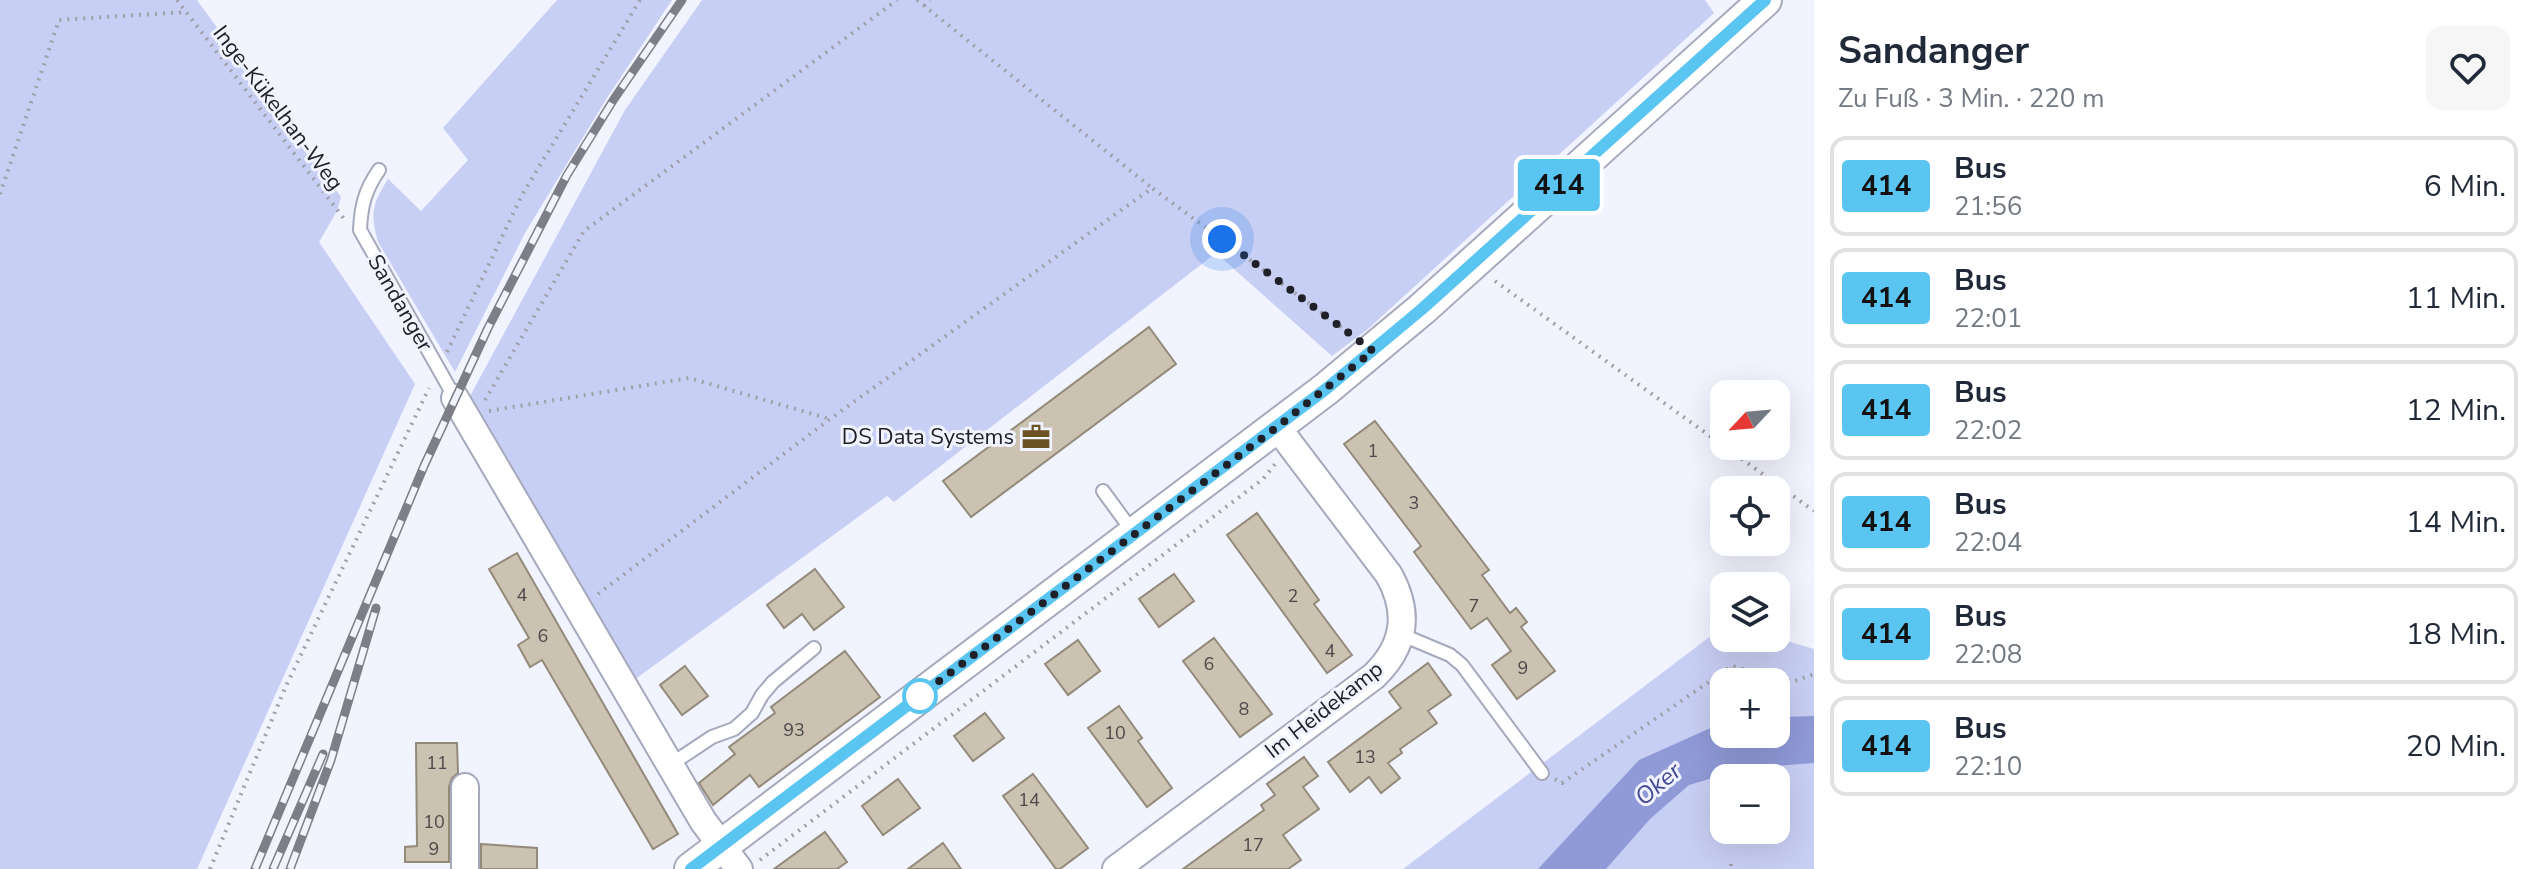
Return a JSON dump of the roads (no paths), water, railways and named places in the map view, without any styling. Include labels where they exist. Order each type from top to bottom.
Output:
[{"type":"street","points":[[691,869],[740,858],[1135,534],[1284,436],[1373,351],[1765,0]]},
{"type":"street","name":"Sandanger","points":[[455,398],[703,821],[740,858]]},
{"type":"street","points":[[1284,436],[1389,575],[1402,606],[1400,634]]},
{"type":"street","name":"Im Heidekamp","points":[[1116,869],[1374,676],[1393,655],[1400,634]]},
{"type":"street","points":[[465,787],[465,869]]},
{"type":"lane","name":"Sandanger","points":[[379,170],[366,190],[360,230],[455,398]]},
{"type":"lane","points":[[1103,491],[1135,534]]},
{"type":"lane","points":[[1400,634],[1450,655],[1462,665],[1542,773]]},
{"type":"lane","points":[[670,765],[712,737],[734,729],[752,713],[773,682],[814,648]]},
{"type":"water","name":"Oker","points":[[1814,716],[1814,763],[1710,764],[1710,779],[1689,785],[1650,819],[1606,869],[1538,869],[1639,760],[1710,728],[1710,748],[1790,748],[1790,717]]},
{"type":"railway","points":[[255,869],[424,466],[488,328],[567,175],[614,99],[682,0]]},
{"type":"railway","points":[[290,869],[331,760],[376,608]]},
{"type":"railway","points":[[273,869],[323,754]]},
{"type":"place","name":"DS Data Systems","points":[[1036,437]]}]
